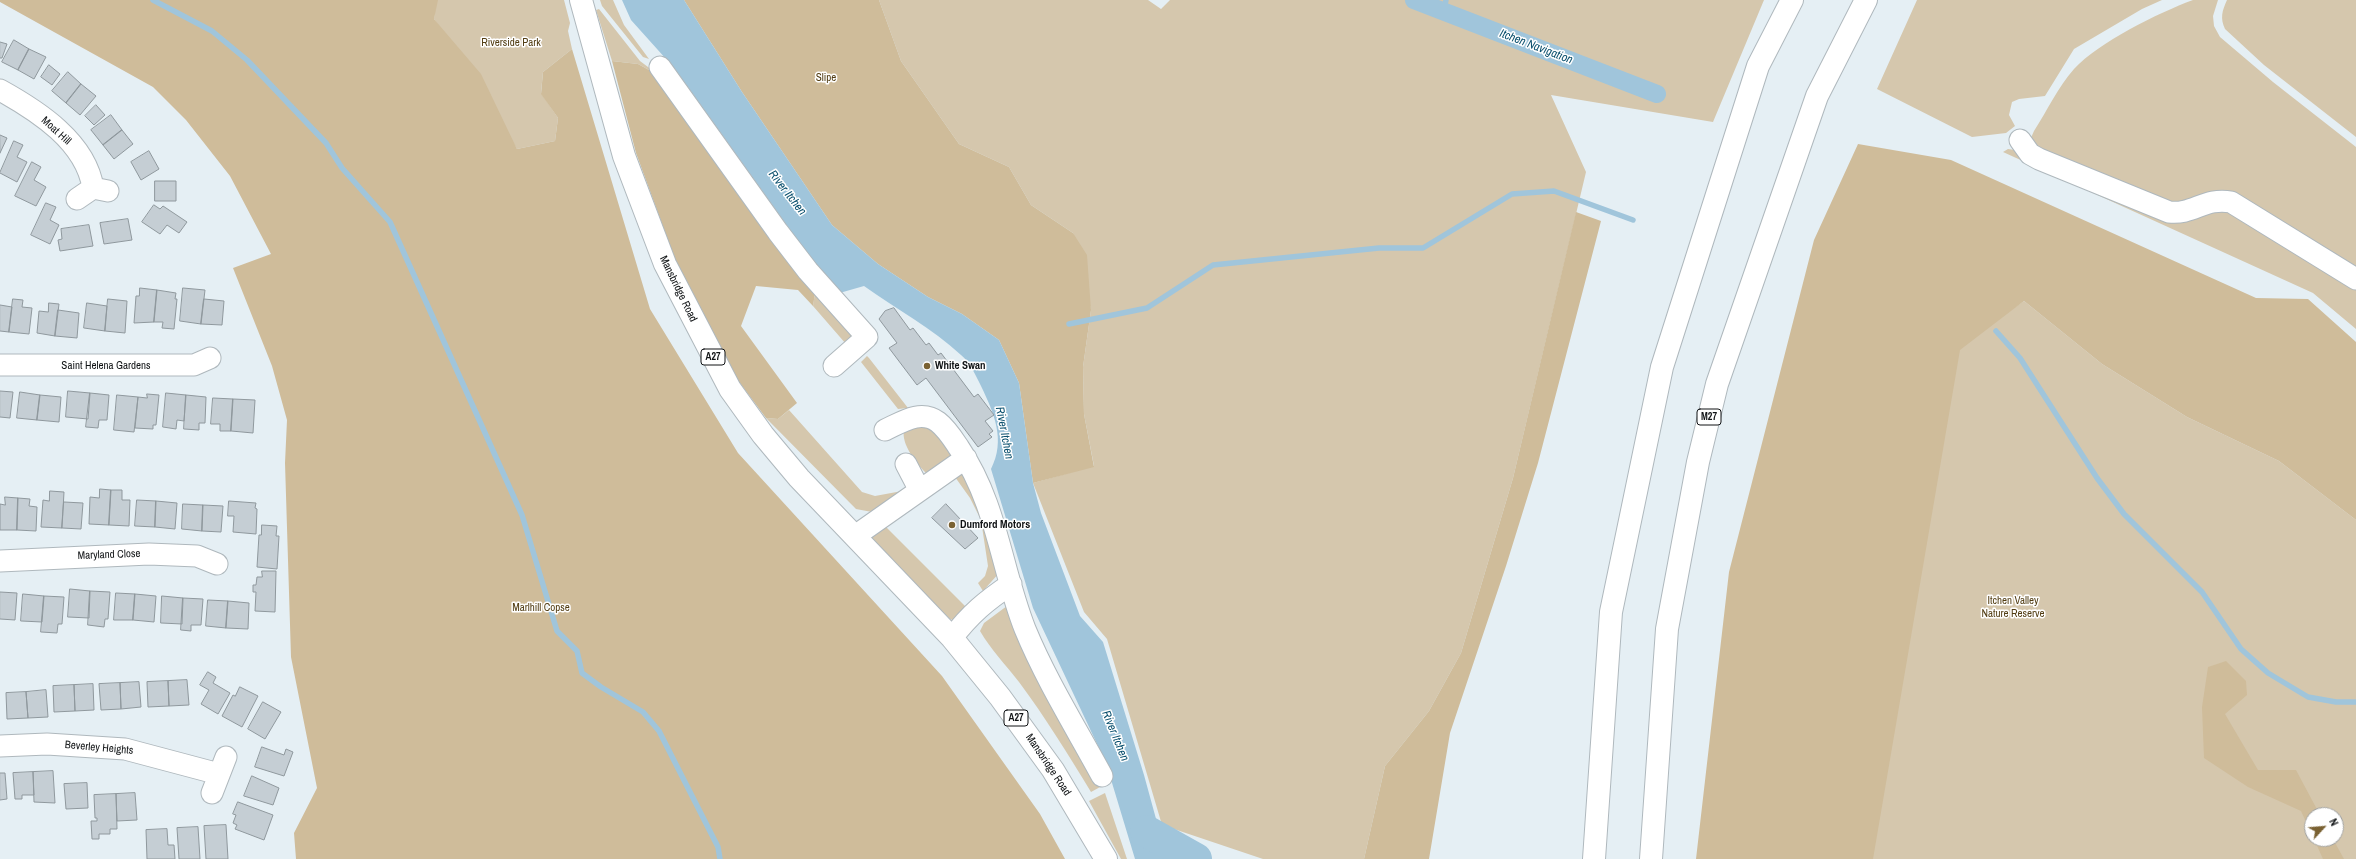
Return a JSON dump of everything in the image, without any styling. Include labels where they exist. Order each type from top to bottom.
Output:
[{"type":"main road","name":"Mansbridge Road","points":[[581,0],[624,156],[665,264],[700,334],[730,389],[763,435],[799,478],[952,638],[1000,697],[1053,770],[1106,859]]},
{"type":"main road","points":[[1594,859],[1611,612],[1660,375],[1758,66],[1792,0]]},
{"type":"main road","name":"M27","points":[[1651,859],[1667,630],[1698,462],[1717,384],[1818,96],[1866,0]]},
{"type":"street","points":[[660,66],[778,232],[808,271],[867,337],[834,366]]},
{"type":"street","name":"Moat Hill","points":[[0,90],[51,123],[70,143],[85,162],[91,174],[93,192]]},
{"type":"street","points":[[2020,140],[2030,154],[2039,159],[2169,212],[2187,211],[2212,201],[2231,202],[2356,279]]},
{"type":"street","name":"Saint Helena Gardens","points":[[0,365],[194,365],[210,358]]},
{"type":"street","points":[[885,430],[920,415],[929,417],[938,422],[949,434],[966,458],[983,491],[995,525],[1025,628],[1041,664],[1102,776]]},
{"type":"street","points":[[855,536],[919,489],[966,458]]},
{"type":"street","points":[[906,464],[919,489]]},
{"type":"street","name":"Maryland Close","points":[[0,560],[149,554],[197,556],[216,564]]},
{"type":"street","points":[[952,638],[967,618],[983,602],[1011,584]]},
{"type":"street","name":"Beverley Heights","points":[[0,746],[47,744],[125,749],[219,775]]},
{"type":"green space","name":"Marlhill Copse","points":[[0,0],[438,0],[434,19],[481,74],[517,149],[555,141],[558,118],[541,94],[543,72],[572,49],[650,309],[738,453],[942,676],[1040,814],[1065,859],[296,859],[294,833],[317,788],[291,657],[285,463],[287,420],[272,366],[233,268],[271,254],[230,176],[186,120],[153,87],[0,2]]},
{"type":"green space","name":"Riverside Park","points":[[436,0],[564,0],[570,23],[568,31],[572,49],[543,72],[541,93],[558,118],[555,141],[517,149],[434,19]]},
{"type":"green space","points":[[600,0],[613,0],[624,25],[649,59],[643,57],[602,6]]},
{"type":"green space","name":"Slipe","points":[[684,0],[879,0],[901,61],[959,144],[1009,167],[1031,205],[1073,233],[1087,255],[1091,310],[1083,367],[1084,414],[1094,467],[1033,483],[1019,383],[999,340],[962,314],[928,297],[878,264],[832,225],[742,92]]},
{"type":"green space","points":[[879,0],[1148,0],[1161,9],[1170,0],[1764,0],[1713,122],[1551,95],[1586,172],[1513,478],[1461,653],[1429,711],[1385,766],[1364,859],[1263,859],[1162,825],[1107,639],[1084,612],[1033,483],[1094,466],[1084,414],[1083,367],[1091,310],[1073,233],[1031,205],[1009,167],[959,144],[901,61]]},
{"type":"green space","points":[[1917,0],[2162,0],[2142,9],[2074,49],[2045,96],[2019,99],[2012,102],[2009,115],[2015,126],[2006,133],[1972,137],[1877,89]]},
{"type":"green space","points":[[2193,0],[2218,0],[2213,16],[2214,26],[2220,37],[2273,82],[2356,147],[2356,273],[2234,197],[2181,207],[2034,151],[2030,140],[2034,131],[2058,91],[2074,69],[2098,49],[2130,29],[2163,12]]},
{"type":"green space","points":[[2227,0],[2356,0],[2356,137],[2264,65],[2225,29],[2222,21],[2222,14]]},
{"type":"green space","points":[[599,9],[640,61],[660,76],[638,64],[612,61],[596,10]]},
{"type":"green space","points":[[612,61],[638,64],[660,76],[815,293],[813,306],[798,290],[756,286],[741,326],[797,403],[778,419],[766,418],[731,371],[675,259],[636,153]]},
{"type":"green space","points":[[1858,144],[1951,160],[2256,298],[2308,299],[2356,342],[2356,520],[2279,461],[2187,417],[2102,364],[2024,301],[1960,350],[1873,859],[1696,859],[1729,572],[1814,240]]},
{"type":"green space","points":[[2008,149],[2015,150],[2174,219],[2220,206],[2356,285],[2356,329],[2313,293],[2003,152]]},
{"type":"green space","points":[[1576,212],[1601,221],[1538,463],[1506,566],[1450,733],[1429,859],[1364,859],[1385,766],[1429,711],[1461,653],[1513,478]]},
{"type":"green space","points":[[815,293],[852,335],[852,339],[846,344],[813,306]]},
{"type":"green space","name":"Itchen Valley Nature Reserve","points":[[2024,301],[2102,364],[2187,417],[2279,461],[2356,520],[2356,859],[1712,859],[1786,461]]},
{"type":"green space","points":[[867,356],[908,408],[898,409],[861,362]]},
{"type":"green space","points":[[789,410],[862,492],[875,496],[902,491],[872,512],[856,509],[766,418],[778,419]]},
{"type":"green space","points":[[924,426],[932,429],[957,456],[934,471],[926,473],[910,453],[904,435],[904,430]]},
{"type":"green space","points":[[966,470],[1000,572],[983,591],[978,583],[985,576],[988,566],[981,520],[970,498],[955,477]]},
{"type":"green space","points":[[884,525],[967,608],[955,621],[950,619],[872,541],[871,537]]},
{"type":"green space","points":[[1011,603],[1102,786],[1091,792],[1038,709],[980,631],[984,623]]},
{"type":"green space","points":[[2226,661],[2246,681],[2247,695],[2225,714],[2258,770],[2296,770],[2316,807],[2304,807],[2304,818],[2301,811],[2248,787],[2204,758],[2202,707],[2208,667]]},
{"type":"green space","points":[[1105,793],[1127,859],[1121,859],[1089,801]]},
{"type":"green space","points":[[2318,847],[2337,847],[2344,859],[2323,859]]},
{"type":"water","name":"River Itchen","points":[[622,0],[684,0],[742,92],[832,225],[878,264],[928,297],[962,314],[999,340],[1019,383],[1033,483],[1041,513],[1080,616],[1103,642],[1144,775],[1167,859],[1135,859],[1106,763],[1033,608],[991,469],[998,448],[998,437],[994,416],[986,396],[970,365],[950,345],[938,336],[864,286],[836,294],[675,69],[631,20]]},
{"type":"building","points":[[14,40],[29,49],[18,70],[2,62]]},
{"type":"building","points":[[0,42],[7,44],[2,58],[0,58]]},
{"type":"building","points":[[29,49],[46,57],[34,79],[18,70]]},
{"type":"building","points":[[49,65],[60,74],[52,85],[41,77]]},
{"type":"building","points":[[68,72],[81,84],[66,103],[52,91]]},
{"type":"building","points":[[81,84],[96,96],[80,115],[66,103]]},
{"type":"building","points":[[96,105],[105,115],[94,125],[85,116]]},
{"type":"building","points":[[111,115],[122,130],[103,145],[91,130]]},
{"type":"building","points":[[122,130],[133,144],[114,159],[103,145]]},
{"type":"building","points":[[0,135],[7,138],[0,153]]},
{"type":"building","points":[[14,141],[23,145],[17,157],[27,162],[17,182],[0,173]]},
{"type":"building","points":[[149,151],[159,169],[141,180],[131,162]]},
{"type":"building","points":[[32,162],[41,167],[34,180],[46,187],[36,206],[15,196]]},
{"type":"building","points":[[155,181],[176,181],[176,201],[155,201]]},
{"type":"building","points":[[46,203],[56,207],[50,220],[59,225],[50,244],[31,235]]},
{"type":"building","points":[[154,205],[160,209],[163,206],[187,222],[179,233],[167,225],[160,234],[142,222]]},
{"type":"building","points":[[128,219],[132,240],[104,244],[100,223]]},
{"type":"building","points":[[89,225],[93,246],[60,251],[58,240],[62,239],[61,229]]},
{"type":"building","points":[[140,288],[157,290],[154,322],[134,323],[136,296],[139,296]]},
{"type":"building","points":[[183,288],[205,290],[201,324],[180,321]]},
{"type":"building","points":[[157,290],[176,293],[175,299],[177,299],[174,329],[162,328],[163,322],[154,322]]},
{"type":"building","points":[[13,299],[23,300],[22,307],[32,308],[29,334],[9,332]]},
{"type":"building","points":[[108,299],[127,301],[125,333],[105,331]]},
{"type":"building","points":[[204,299],[224,301],[222,325],[201,324]]},
{"type":"building","points":[[49,303],[59,304],[55,336],[37,333],[39,311],[48,312]]},
{"type":"building","points":[[87,303],[107,306],[105,331],[84,328]]},
{"type":"building","points":[[0,305],[12,307],[9,332],[0,331]]},
{"type":"building","name":"White Swan","points":[[894,308],[910,330],[913,328],[926,345],[929,343],[938,355],[941,353],[974,397],[978,394],[994,415],[985,421],[993,431],[989,434],[992,437],[978,447],[926,378],[917,385],[889,348],[897,343],[879,319],[885,311]]},
{"type":"building","points":[[58,310],[79,313],[77,338],[55,336]]},
{"type":"building","points":[[0,391],[13,392],[10,418],[0,417]]},
{"type":"building","points":[[68,391],[90,393],[88,419],[66,417]]},
{"type":"building","points":[[20,392],[40,395],[37,420],[17,418]]},
{"type":"building","points":[[90,393],[109,395],[107,420],[99,420],[98,428],[86,427]]},
{"type":"building","points":[[166,393],[186,395],[184,421],[177,420],[176,429],[163,427]]},
{"type":"building","points":[[147,394],[159,395],[156,425],[153,425],[153,429],[135,428],[138,397],[147,398]]},
{"type":"building","points":[[40,395],[61,397],[59,422],[37,420]]},
{"type":"building","points":[[117,395],[138,397],[134,432],[114,430]]},
{"type":"building","points":[[186,395],[206,397],[205,423],[199,423],[199,430],[184,429]]},
{"type":"building","points":[[213,398],[233,399],[231,431],[220,431],[220,424],[211,424]]},
{"type":"building","points":[[233,399],[255,400],[253,433],[231,431]]},
{"type":"building","points":[[100,489],[111,490],[109,525],[89,524],[90,497],[99,498]]},
{"type":"building","points":[[111,490],[122,490],[122,500],[130,500],[129,526],[109,525]]},
{"type":"building","points":[[50,491],[64,492],[62,528],[41,527],[43,500],[49,501]]},
{"type":"building","points":[[5,497],[18,498],[17,530],[0,530],[0,504],[5,505]]},
{"type":"building","points":[[18,498],[30,499],[29,506],[37,507],[36,531],[17,530]]},
{"type":"building","points":[[137,500],[156,501],[155,527],[135,526]]},
{"type":"building","points":[[156,501],[177,503],[175,529],[155,527]]},
{"type":"building","points":[[229,501],[256,503],[256,534],[233,532],[234,516],[228,516]]},
{"type":"building","points":[[64,502],[83,503],[81,529],[62,528]]},
{"type":"building","points":[[183,504],[203,505],[202,531],[182,529]]},
{"type":"building","name":"Dumford Motors","points":[[946,504],[978,538],[965,549],[932,518]]},
{"type":"building","points":[[203,505],[223,506],[221,532],[202,531]]},
{"type":"building","points":[[262,525],[277,526],[276,536],[279,536],[277,569],[257,567],[259,535],[261,535]]},
{"type":"building","points":[[262,571],[276,571],[275,612],[255,611],[256,592],[253,592],[253,585],[256,585],[257,577],[262,577]]},
{"type":"building","points":[[70,589],[90,591],[89,618],[68,617]]},
{"type":"building","points":[[90,591],[110,592],[108,619],[105,619],[104,627],[88,625]]},
{"type":"building","points":[[0,592],[17,593],[15,620],[0,619]]},
{"type":"building","points":[[116,593],[135,594],[133,620],[114,620]]},
{"type":"building","points":[[23,594],[44,596],[42,622],[21,621]]},
{"type":"building","points":[[135,594],[156,596],[154,622],[133,620]]},
{"type":"building","points":[[44,596],[64,597],[62,624],[58,624],[57,633],[41,632]]},
{"type":"building","points":[[162,596],[183,598],[182,624],[161,623]]},
{"type":"building","points":[[183,598],[203,599],[201,625],[191,625],[191,631],[181,630]]},
{"type":"building","points":[[208,600],[228,601],[226,628],[206,626]]},
{"type":"building","points":[[228,601],[249,603],[248,629],[226,628]]},
{"type":"building","points":[[208,672],[216,677],[213,683],[230,693],[218,714],[201,704],[209,690],[200,685]]},
{"type":"building","points":[[187,680],[189,705],[169,706],[168,681]]},
{"type":"building","points":[[168,681],[169,706],[148,707],[147,682]]},
{"type":"building","points":[[139,682],[141,707],[121,709],[120,683]]},
{"type":"building","points":[[120,683],[121,709],[101,710],[99,684]]},
{"type":"building","points":[[93,684],[94,710],[75,711],[74,685]]},
{"type":"building","points":[[74,685],[75,711],[54,712],[53,686]]},
{"type":"building","points":[[240,687],[258,696],[242,727],[222,716],[233,695],[235,696]]},
{"type":"building","points":[[46,690],[48,717],[28,718],[26,692]]},
{"type":"building","points":[[26,692],[28,718],[7,719],[6,693]]},
{"type":"building","points":[[263,702],[281,712],[265,739],[248,729]]},
{"type":"building","points":[[262,747],[284,755],[286,749],[293,752],[284,776],[255,767]]},
{"type":"building","points":[[53,771],[55,803],[34,802],[33,772]]},
{"type":"building","points":[[33,772],[34,795],[22,795],[22,799],[15,799],[13,773]]},
{"type":"building","points":[[0,773],[5,773],[7,799],[0,800]]},
{"type":"building","points":[[252,776],[279,788],[273,805],[244,796]]},
{"type":"building","points":[[87,783],[88,808],[66,809],[64,784]]},
{"type":"building","points":[[135,793],[137,820],[117,821],[116,794]]},
{"type":"building","points":[[116,794],[117,829],[110,829],[110,834],[99,834],[99,839],[92,839],[91,821],[97,821],[97,818],[95,818],[94,795]]},
{"type":"building","points":[[238,802],[273,815],[264,840],[235,829],[237,825],[233,823],[236,815],[233,814]]},
{"type":"building","points":[[226,825],[228,859],[206,859],[204,826]]},
{"type":"building","points":[[198,827],[200,859],[179,859],[177,828]]},
{"type":"building","points":[[167,829],[168,845],[174,845],[175,859],[147,859],[146,830]]},
{"type":"waterway","points":[[153,0],[212,31],[247,60],[326,143],[342,168],[390,222],[522,515],[557,631],[577,651],[582,673],[601,687],[643,712],[659,731],[718,847],[720,859]]},
{"type":"waterway","name":"Itchen Navigation","points":[[1414,0],[1657,94]]},
{"type":"waterway","points":[[1444,10],[1446,0]]},
{"type":"waterway","points":[[1069,324],[1147,308],[1213,265],[1379,248],[1423,248],[1512,194],[1554,191],[1633,220]]},
{"type":"waterway","points":[[1996,331],[2020,358],[2097,478],[2124,514],[2202,592],[2241,649],[2268,673],[2308,697],[2336,702],[2356,702]]},
{"type":"waterway","points":[[1146,831],[1196,859]]},
{"type":"place","name":"White Swan","points":[[927,366]]},
{"type":"place","name":"Dumford Motors","points":[[952,525]]}]
